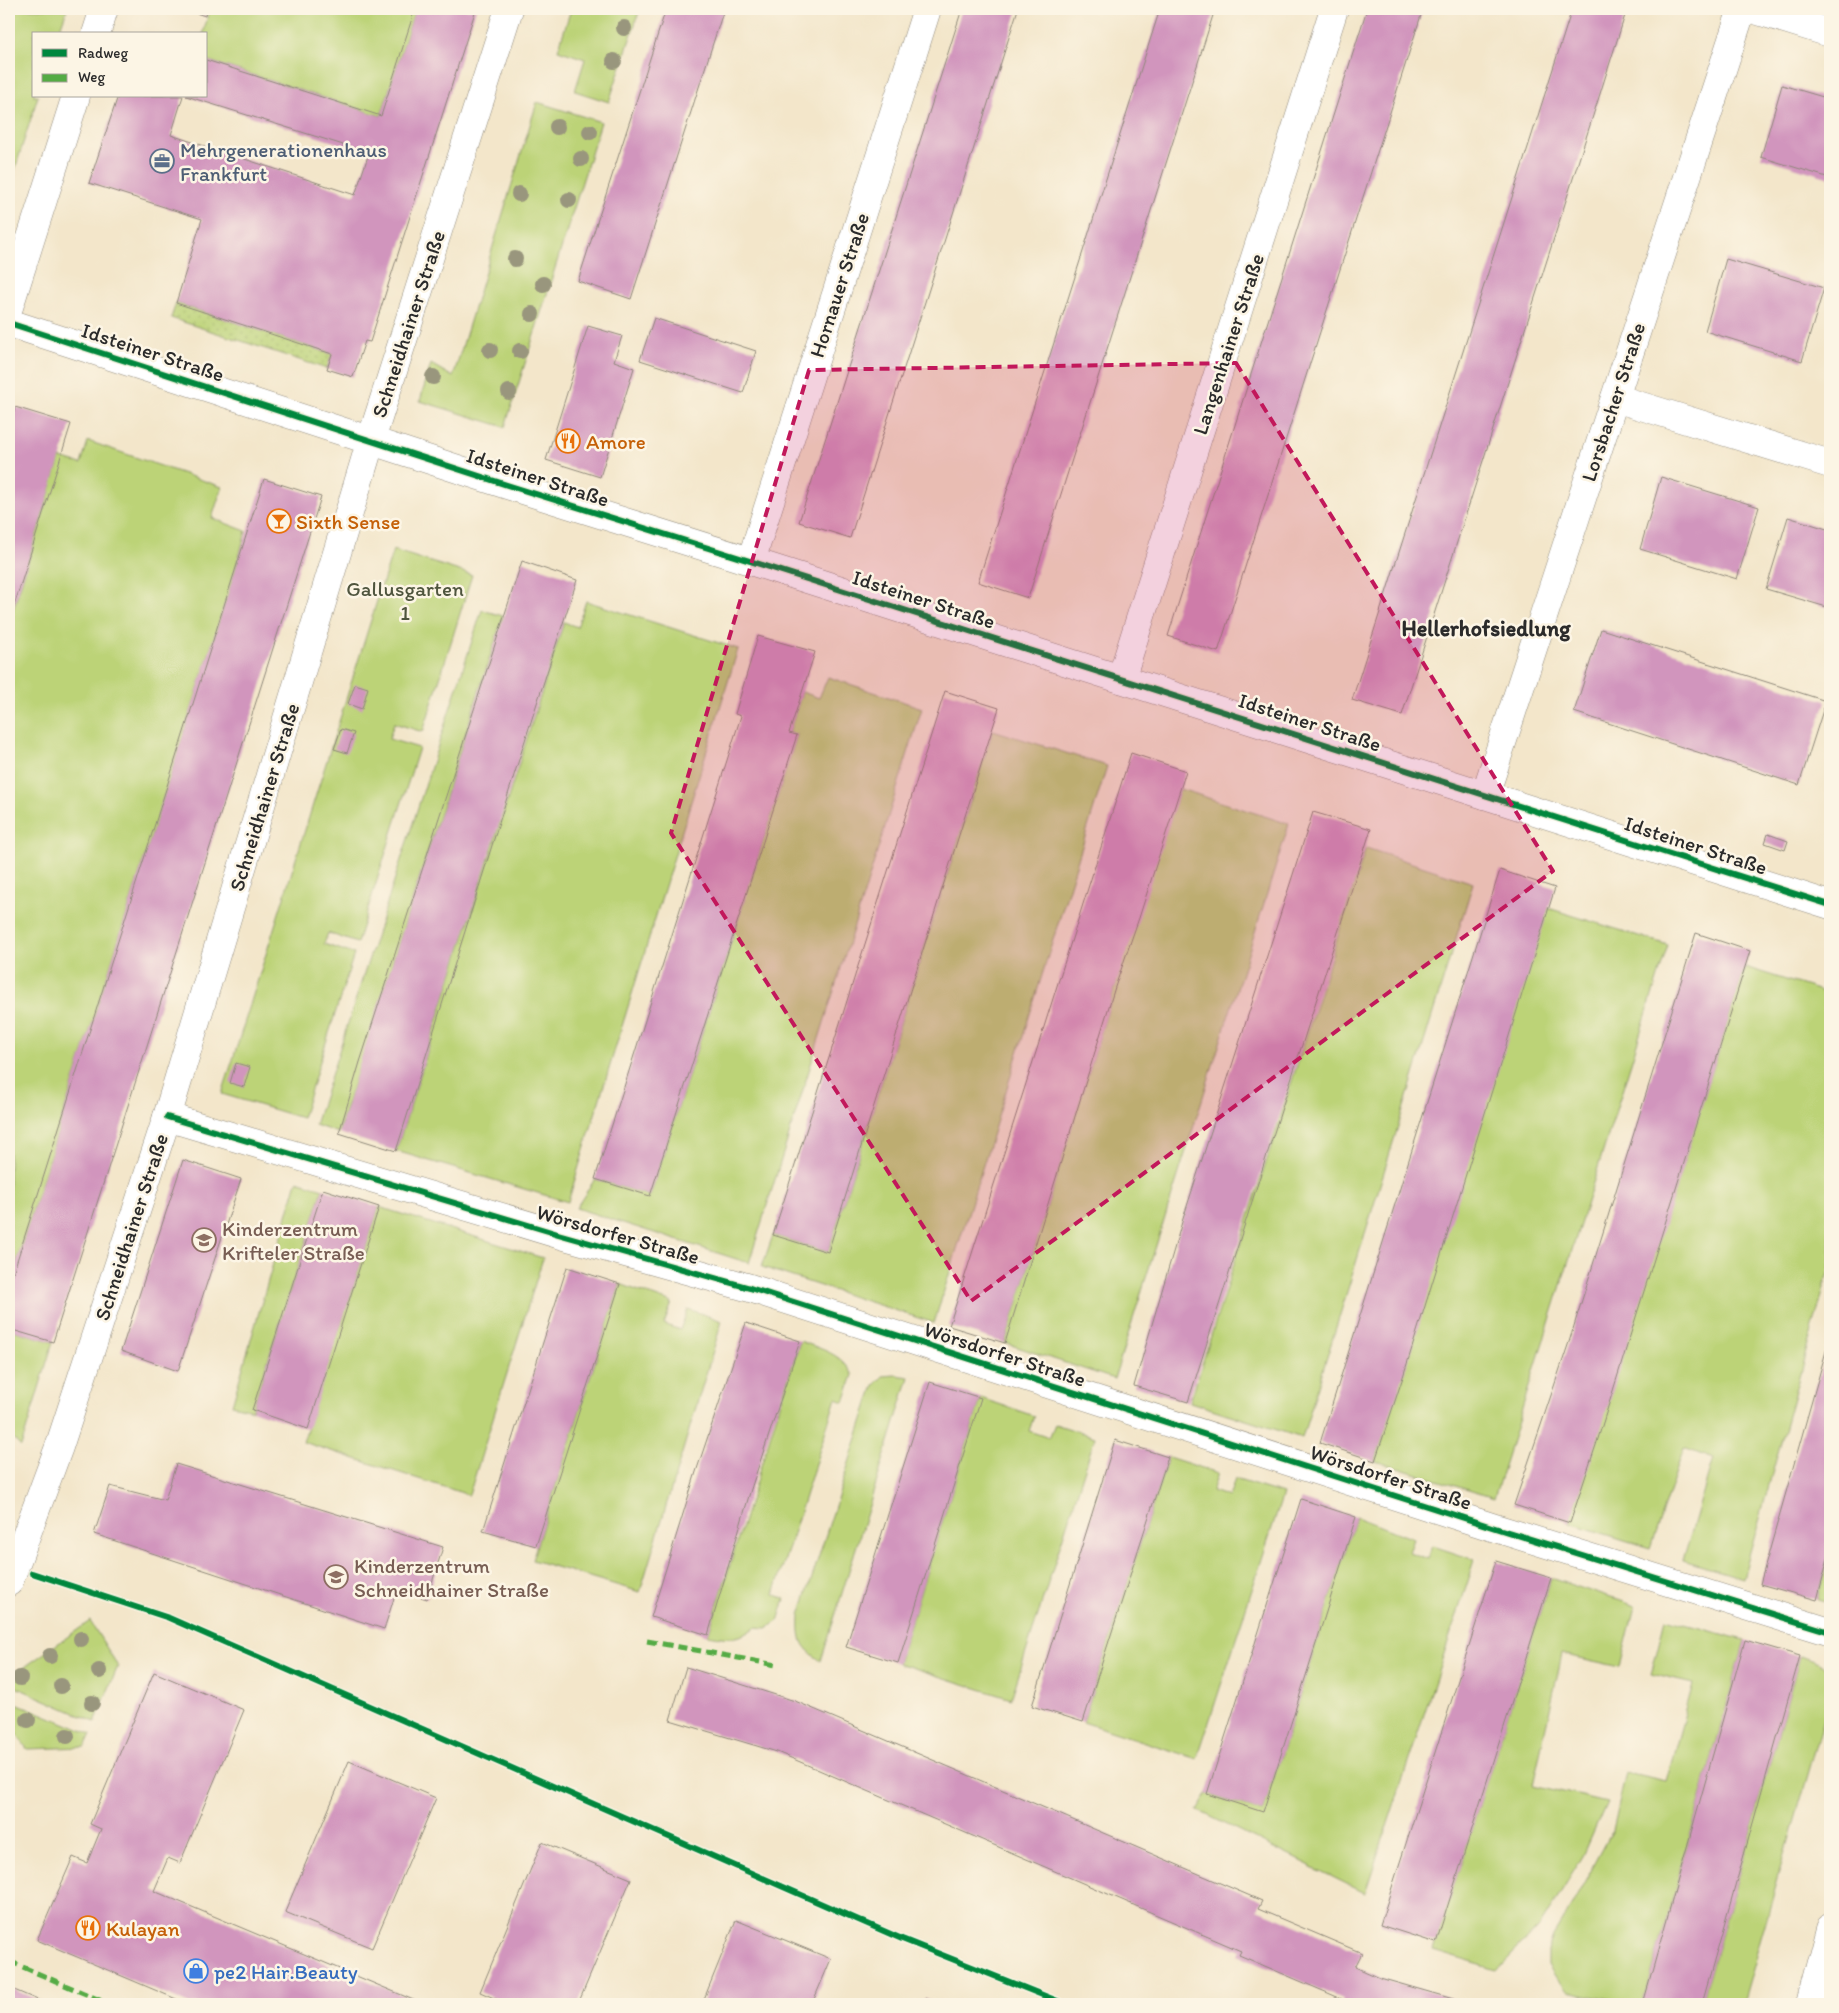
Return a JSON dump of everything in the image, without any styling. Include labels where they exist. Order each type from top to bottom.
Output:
[{"type":"street","points":[[97,32],[104,9]]},
{"type":"street","name":"Schneidhainer Straße","points":[[9,1582],[60,1447],[167,1117],[371,440],[509,9]]},
{"type":"street","name":"Hornauer Straße","points":[[751,561],[928,9]]},
{"type":"street","name":"Langenhainer Straße","points":[[1121,679],[1334,9]]},
{"type":"street","name":"Lorsbacher Straße","points":[[1485,795],[1742,9]]},
{"type":"street","points":[[1752,9],[1830,34]]},
{"type":"street","points":[[9,307],[75,98]]},
{"type":"street","name":"Idsteiner Straße","points":[[9,322],[516,488],[751,561],[1830,905]]},
{"type":"street","points":[[1615,398],[1830,464]]},
{"type":"street","name":"Wörsdorfer Straße","points":[[167,1117],[558,1234],[750,1288],[1495,1528],[1830,1632]]},
{"type":"street","points":[[1818,2000],[1830,1928]]},
{"type":"highlighted area","points":[[1236,363],[1553,871],[971,1301],[671,833],[809,370]]},
{"type":"green space","points":[[9,9],[67,9],[59,32],[32,32],[32,98],[37,98],[9,188]]},
{"type":"green space","points":[[210,9],[415,9],[381,116],[208,61],[208,32],[204,32]]},
{"type":"green space","points":[[571,9],[640,9],[609,102],[575,91],[585,59],[558,50]]},
{"type":"green space","points":[[537,102],[601,122],[505,427],[420,401],[431,364],[453,377]]},
{"type":"green space","points":[[176,303],[332,354],[327,369],[171,318]]},
{"type":"green space","points":[[88,441],[222,487],[212,518],[246,531],[234,575],[9,1286],[9,623],[60,458],[81,464]]},
{"type":"green space","name":"Gallusgarten 1","points":[[393,550],[472,575],[423,732],[394,723],[389,739],[419,748],[357,943],[328,933],[324,944],[354,954],[302,1118],[222,1094]]},
{"type":"green space","points":[[586,601],[738,649],[568,1202],[396,1151],[564,622],[577,627]]},
{"type":"green space","points":[[482,610],[503,616],[338,1133],[315,1125]]},
{"type":"green space","points":[[828,677],[922,708],[749,1263],[576,1208],[595,1179],[650,1196],[797,735],[789,733],[802,692],[819,698]]},
{"type":"green space","points":[[993,730],[1107,766],[934,1323],[762,1267],[773,1235],[828,1252]]},
{"type":"green space","points":[[1180,789],[1289,824],[1114,1379],[1005,1343],[1133,929]]},
{"type":"green space","points":[[1366,848],[1473,883],[1302,1438],[1190,1402]]},
{"type":"green space","points":[[1548,908],[1668,945],[1494,1498],[1375,1461]]},
{"type":"green space","points":[[1745,967],[1830,994],[1830,1266],[1743,1578],[1683,1560],[1713,1459],[1684,1448],[1650,1548],[1570,1523]]},
{"type":"green space","points":[[297,1181],[323,1189],[252,1410],[232,1405]]},
{"type":"green space","points":[[379,1207],[543,1258],[469,1495],[303,1442]]},
{"type":"green space","points":[[620,1284],[672,1303],[664,1324],[680,1330],[688,1309],[722,1321],[640,1592],[532,1560]]},
{"type":"green space","points":[[9,1329],[53,1342],[21,1447],[9,1434]]},
{"type":"green space","points":[[800,1341],[831,1353],[843,1362],[853,1375],[844,1402],[836,1398],[774,1594],[785,1599],[778,1621],[767,1628],[755,1627],[743,1635],[733,1637],[708,1635]]},
{"type":"green space","points":[[883,1376],[909,1377],[821,1661],[802,1642],[800,1615],[874,1385]]},
{"type":"green space","points":[[981,1398],[1034,1416],[1029,1431],[1049,1438],[1055,1424],[1095,1437],[1011,1699],[898,1663]]},
{"type":"green space","points":[[1168,1457],[1218,1473],[1212,1491],[1229,1497],[1235,1479],[1283,1494],[1197,1759],[1083,1722]]},
{"type":"green space","points":[[1356,1517],[1414,1539],[1409,1552],[1428,1559],[1433,1546],[1475,1560],[1365,1893],[1197,1810],[1207,1794],[1263,1812]]},
{"type":"green space","points":[[1830,1551],[1830,1603],[1817,1600]]},
{"type":"green space","points":[[1551,1578],[1635,1606],[1620,1667],[1562,1654],[1533,1785],[1607,1802],[1583,1856],[1540,1926],[1497,1970],[1433,1951]]},
{"type":"green space","points":[[1665,1619],[1745,1640],[1643,2004],[1628,2004],[1569,1991],[1557,1979],[1548,1965],[1548,1950],[1553,1936],[1573,1904],[1613,1830],[1626,1773],[1666,1782],[1693,1684],[1651,1674]]},
{"type":"green space","points":[[90,1621],[118,1666],[95,1722],[9,1684],[9,1678]]},
{"type":"green space","points":[[1800,1656],[1818,1663],[1827,1669],[1830,1679],[1830,1698],[1742,2004],[1702,2004]]},
{"type":"green space","points":[[9,1700],[91,1734],[85,1747],[27,1749],[9,1722]]},
{"type":"building","points":[[184,9],[207,9],[205,16]]},
{"type":"building","points":[[415,9],[476,9],[370,342],[365,341],[353,377],[327,369],[332,354],[176,303],[202,219],[89,183],[117,98],[182,98],[171,135],[355,195],[369,153],[192,98],[208,98],[208,61],[381,116]]},
{"type":"building","points":[[666,9],[724,9],[631,299],[578,281]]},
{"type":"building","points":[[962,9],[1018,9],[850,538],[799,522]]},
{"type":"building","points":[[1160,9],[1215,9],[1028,598],[978,582]]},
{"type":"building","points":[[1367,9],[1423,9],[1218,652],[1168,636]]},
{"type":"building","points":[[1572,9],[1627,9],[1402,715],[1352,700]]},
{"type":"building","points":[[1782,85],[1830,99],[1830,178],[1761,157]]},
{"type":"building","points":[[1726,259],[1824,288],[1802,361],[1705,331]]},
{"type":"building","points":[[654,318],[756,351],[743,393],[640,360]]},
{"type":"building","points":[[588,326],[622,336],[614,361],[634,368],[600,477],[546,460]]},
{"type":"building","points":[[15,407],[71,424],[9,622],[9,429]]},
{"type":"building","points":[[1661,477],[1759,507],[1737,579],[1640,549]]},
{"type":"building","points":[[264,479],[321,497],[53,1342],[9,1329],[9,1286]]},
{"type":"building","points":[[1788,517],[1830,530],[1830,608],[1766,589]]},
{"type":"building","points":[[522,561],[577,580],[396,1151],[339,1133],[360,1062]]},
{"type":"building","points":[[1601,629],[1826,701],[1799,785],[1574,712]]},
{"type":"building","points":[[758,636],[815,652],[789,733],[797,735],[650,1196],[595,1179],[741,716],[735,714]]},
{"type":"building","points":[[355,684],[368,688],[362,709],[348,704]]},
{"type":"building","points":[[945,691],[999,708],[828,1252],[773,1235]]},
{"type":"building","points":[[341,729],[354,733],[347,753],[334,749]]},
{"type":"building","points":[[1131,753],[1186,771],[1115,987],[1005,1343],[949,1326]]},
{"type":"building","points":[[1313,812],[1371,829],[1188,1402],[1134,1386],[1182,1222]]},
{"type":"building","points":[[1768,834],[1788,841],[1785,850],[1765,843]]},
{"type":"building","points":[[1500,870],[1555,888],[1375,1461],[1320,1443]]},
{"type":"building","points":[[1696,933],[1750,951],[1570,1523],[1514,1505],[1569,1342]]},
{"type":"building","points":[[236,1063],[250,1067],[244,1087],[230,1083]]},
{"type":"building","points":[[183,1160],[241,1179],[178,1371],[121,1351]]},
{"type":"building","points":[[323,1189],[379,1207],[308,1429],[252,1410]]},
{"type":"building","points":[[567,1267],[620,1284],[536,1546],[483,1531]]},
{"type":"building","points":[[746,1323],[800,1341],[751,1489],[708,1635],[651,1617],[696,1472]]},
{"type":"building","points":[[1830,1337],[1830,1550],[1817,1600],[1760,1584]]},
{"type":"building","points":[[930,1382],[981,1398],[898,1663],[846,1647]]},
{"type":"building","points":[[1115,1440],[1168,1457],[1083,1722],[1032,1706]]},
{"type":"building","points":[[176,1464],[443,1547],[427,1599],[397,1589],[384,1629],[94,1534],[110,1486],[165,1500]]},
{"type":"building","points":[[1301,1499],[1356,1517],[1263,1812],[1207,1794]]},
{"type":"building","points":[[1496,1561],[1551,1578],[1436,1943],[1380,1925]]},
{"type":"building","points":[[1745,1640],[1800,1656],[1702,2004],[1643,2004]]},
{"type":"building","points":[[686,1667],[795,1701],[1262,1901],[1258,1909],[1362,1953],[1355,1967],[1380,1978],[1471,2004],[1340,2004],[1342,1999],[1239,1955],[1241,1951],[777,1752],[670,1720]]},
{"type":"building","points":[[154,1672],[244,1710],[180,1863],[168,1858],[154,1891],[423,2004],[188,2004],[37,1940],[73,1857],[87,1863],[101,1829],[90,1824]]},
{"type":"building","points":[[349,1761],[436,1798],[372,1948],[285,1912]]},
{"type":"building","points":[[542,1842],[631,1879],[578,2004],[508,2004],[480,1992]]},
{"type":"building","points":[[736,1920],[831,1959],[812,2004],[702,2004]]},
{"type":"building","points":[[12,1989],[47,2004],[9,2004]]},
{"type":"building","points":[[925,1998],[940,2004],[923,2004]]},
{"type":"marked path","points":[[647,1641],[776,1665]]},
{"type":"marked path","points":[[9,1961],[109,2004]]},
{"type":"cycle path","points":[[9,323],[507,485],[1830,905]]},
{"type":"cycle path","points":[[167,1117],[558,1234],[750,1288],[1495,1528],[1830,1632]]},
{"type":"cycle path","points":[[32,1573],[169,1618],[902,1939],[1065,2004]]},
{"type":"place","name":"Mehrgenerationenhaus Frankfurt","points":[[162,161]]},
{"type":"place","name":"Amore","points":[[568,441]]},
{"type":"place","name":"Sixth Sense","points":[[279,521]]},
{"type":"place","name":"Kinderzentrum Krifteler Straße","points":[[204,1240]]},
{"type":"place","name":"Kinderzentrum Schneidhainer Straße","points":[[336,1577]]},
{"type":"place","name":"Kulayan","points":[[88,1928]]},
{"type":"place","name":"pe2 Hair.Beauty","points":[[196,1971]]},
{"type":"district","name":"Hellerhofsiedlung","points":[[1486,628]]}]
